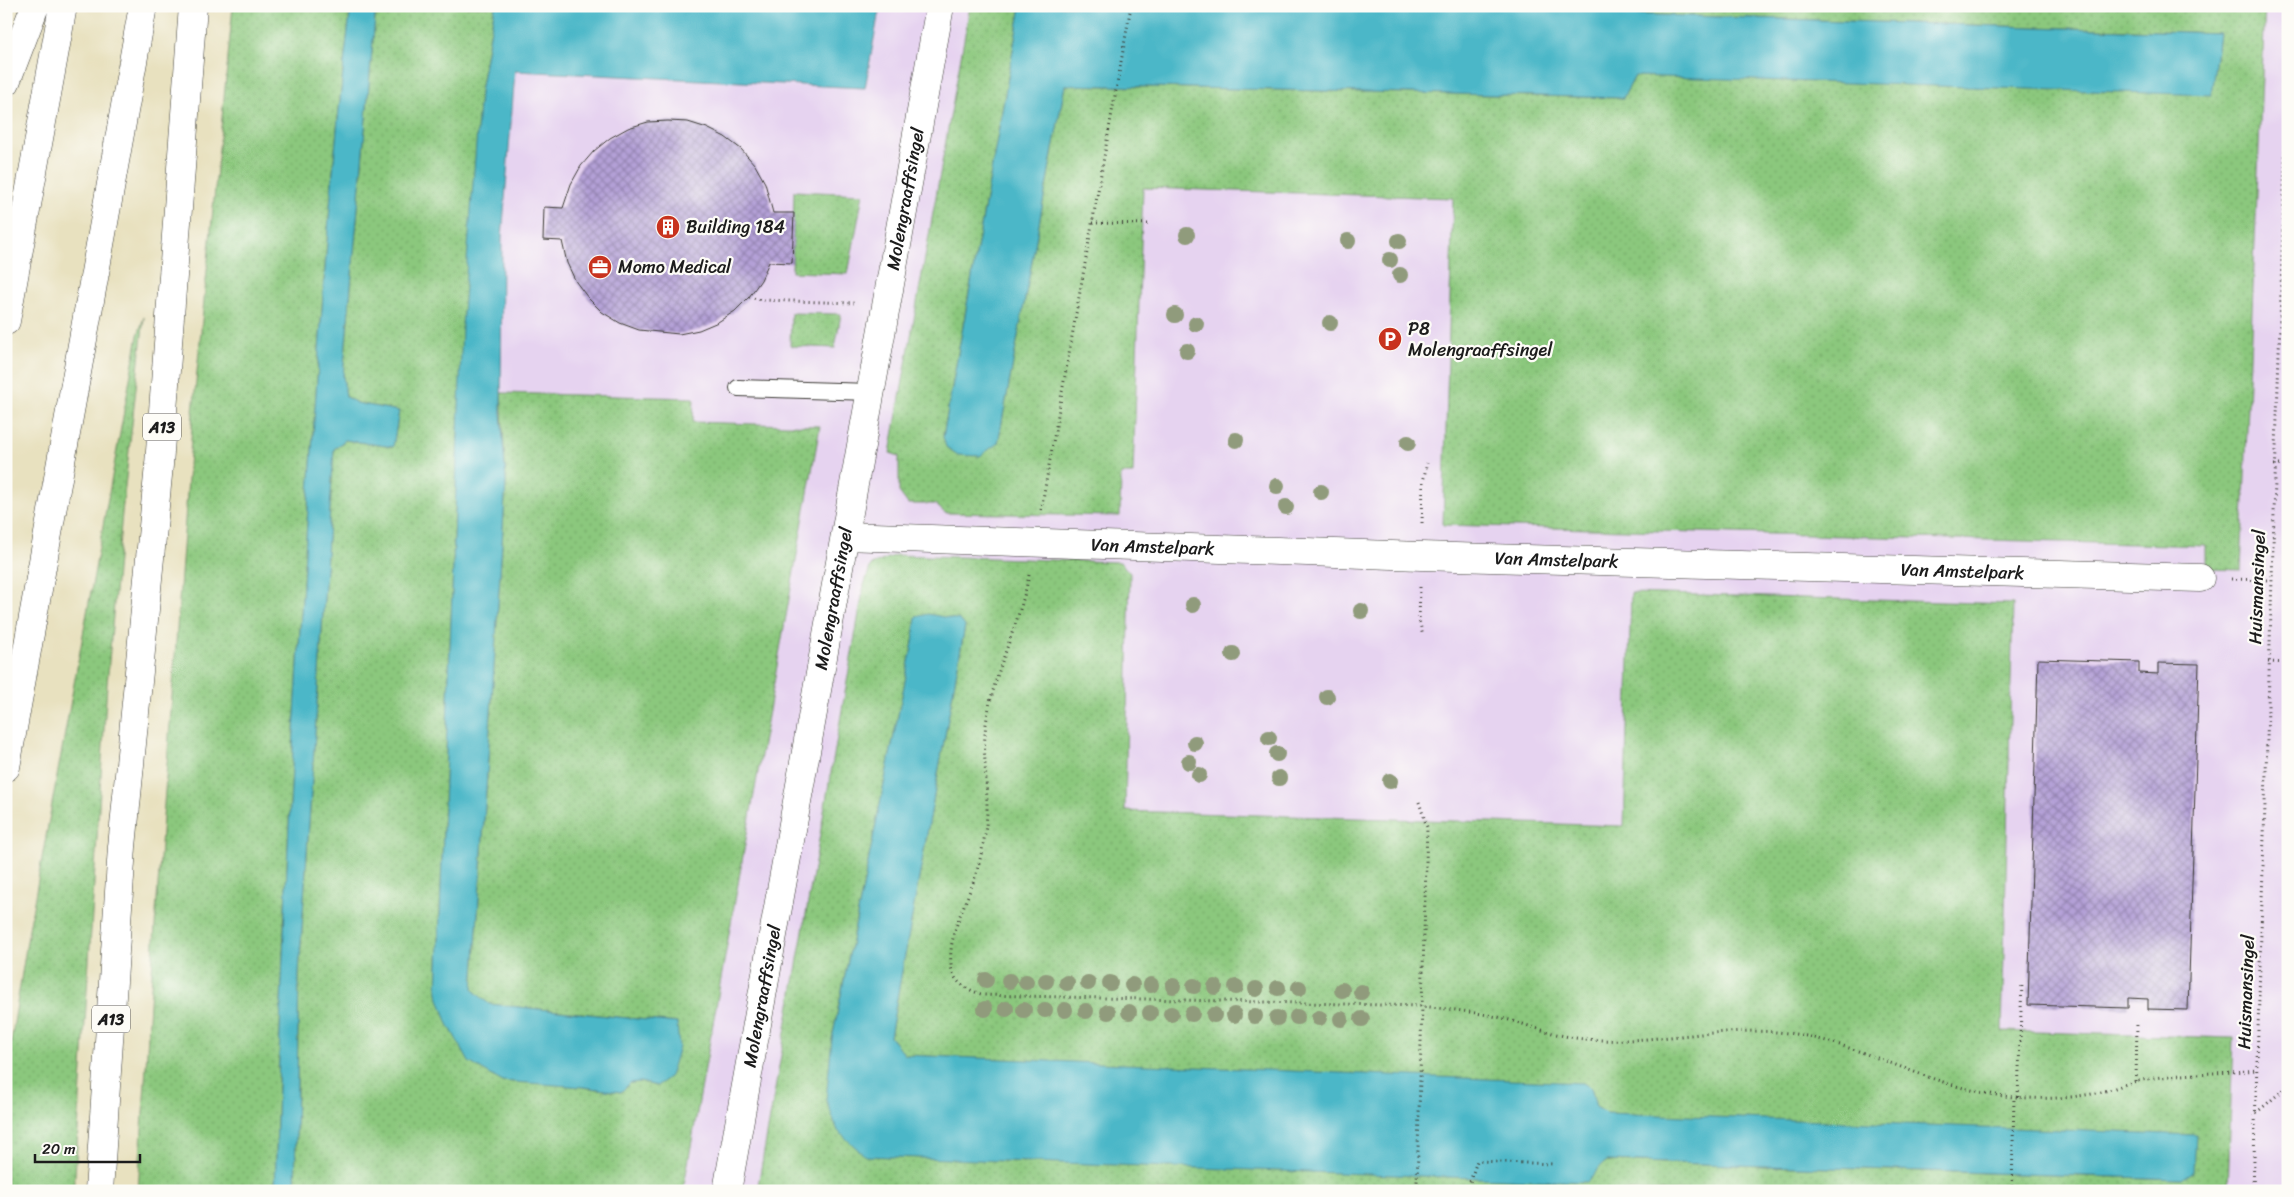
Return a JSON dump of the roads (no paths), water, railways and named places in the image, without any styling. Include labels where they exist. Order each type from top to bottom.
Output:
[{"type":"main road","points":[[6,82],[35,6]]},
{"type":"main road","points":[[6,321],[63,6]]},
{"type":"main road","points":[[6,767],[143,6]]},
{"type":"main road","name":"A13","points":[[99,1191],[122,847],[159,465],[193,6]]},
{"type":"main road","name":"Molengraaffsingel","points":[[727,1191],[940,6]]},
{"type":"main road","name":"Van Amstelpark","points":[[845,536],[2200,578]]},
{"type":"lane","points":[[738,388],[871,392]]},
{"type":"water","points":[[351,6],[376,6],[343,376],[346,397],[357,403],[399,411],[393,447],[345,440],[334,449],[299,973],[295,1191],[275,1191],[285,918],[305,555],[328,235],[338,120]]},
{"type":"water","points":[[495,6],[880,6],[865,88],[515,71],[502,238],[501,412],[506,482],[473,990],[489,1004],[677,1023],[679,1047],[670,1076],[657,1086],[640,1082],[630,1083],[621,1092],[583,1087],[501,1081],[469,1062],[448,1024],[437,993],[462,326],[480,92]]},
{"type":"water","points":[[1021,6],[1625,6],[1628,14],[2219,33],[2211,95],[1635,76],[1623,98],[1065,85],[998,443],[980,456],[958,455],[946,447],[943,437]]},
{"type":"water","points":[[928,614],[960,620],[965,626],[890,1037],[905,1055],[1583,1083],[1591,1088],[1596,1107],[1606,1113],[2196,1135],[2194,1170],[2181,1179],[1607,1161],[1587,1182],[865,1156],[838,1131],[826,1100],[832,1039],[913,642],[916,617]]},
{"type":"place","name":"Building 184","points":[[668,227]]},
{"type":"place","name":"Momo Medical","points":[[600,267]]},
{"type":"place","name":"P8 Molengraaffsingel","points":[[1390,339]]}]
